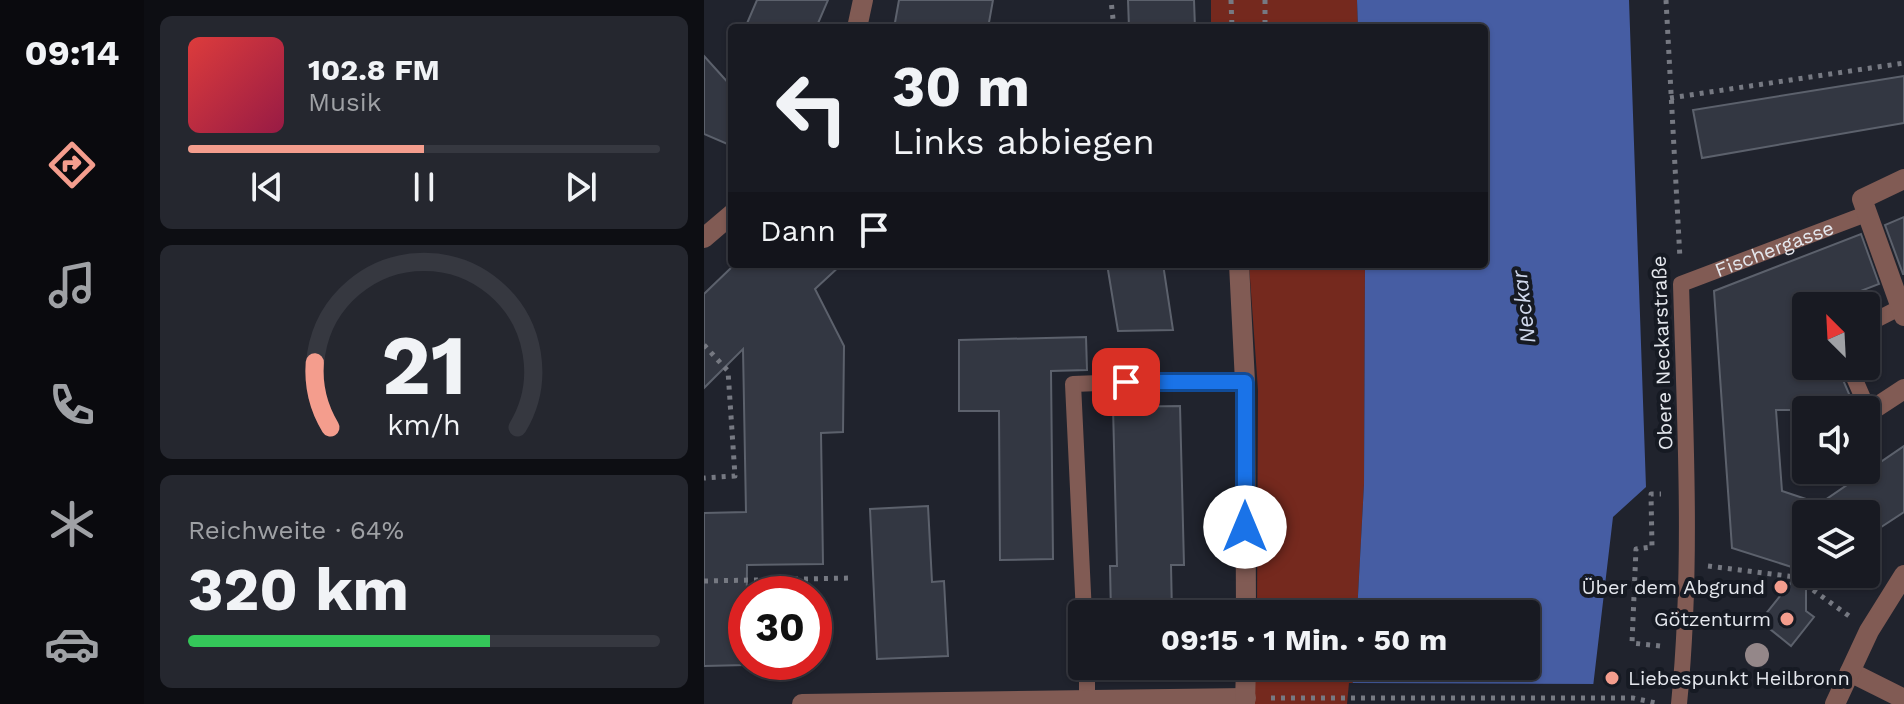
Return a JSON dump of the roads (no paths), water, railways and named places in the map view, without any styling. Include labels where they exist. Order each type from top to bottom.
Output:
[{"type":"street","points":[[858,24],[863,0]]},
{"type":"street","points":[[1902,312],[1862,199],[1904,179]]},
{"type":"street","points":[[704,238],[728,217]]},
{"type":"street","points":[[1239,268],[1245,382],[1246,600]]},
{"type":"street","points":[[1880,405],[1904,389]]},
{"type":"street","points":[[1835,704],[1869,631],[1902,579]]},
{"type":"street","points":[[1850,672],[1904,699]]},
{"type":"street","points":[[802,704],[1087,698],[1245,701],[1246,680]]},
{"type":"lane","name":"Fischergasse","points":[[1681,284],[1866,214]]},
{"type":"lane","name":"Obere Neckarstraße","points":[[1679,704],[1684,648],[1685,563],[1681,284]]},
{"type":"lane","points":[[1880,320],[1902,312]]},
{"type":"lane","points":[[1083,600],[1073,384],[1179,380],[1245,382]]},
{"type":"lane","points":[[1087,680],[1087,698]]},
{"type":"water","name":"Neckar","points":[[1357,0],[1629,0],[1646,487],[1613,517],[1591,704],[1351,704],[1353,680],[1540,680],[1540,600],[1358,600],[1364,484],[1365,268],[1488,268],[1488,24],[1358,24]]},
{"type":"place","name":"Über dem Abgrund","points":[[1781,587]]},
{"type":"place","name":"Götzenturm","points":[[1787,619]]},
{"type":"place","name":"Liebespunkt Heilbronn","points":[[1612,678]]}]
